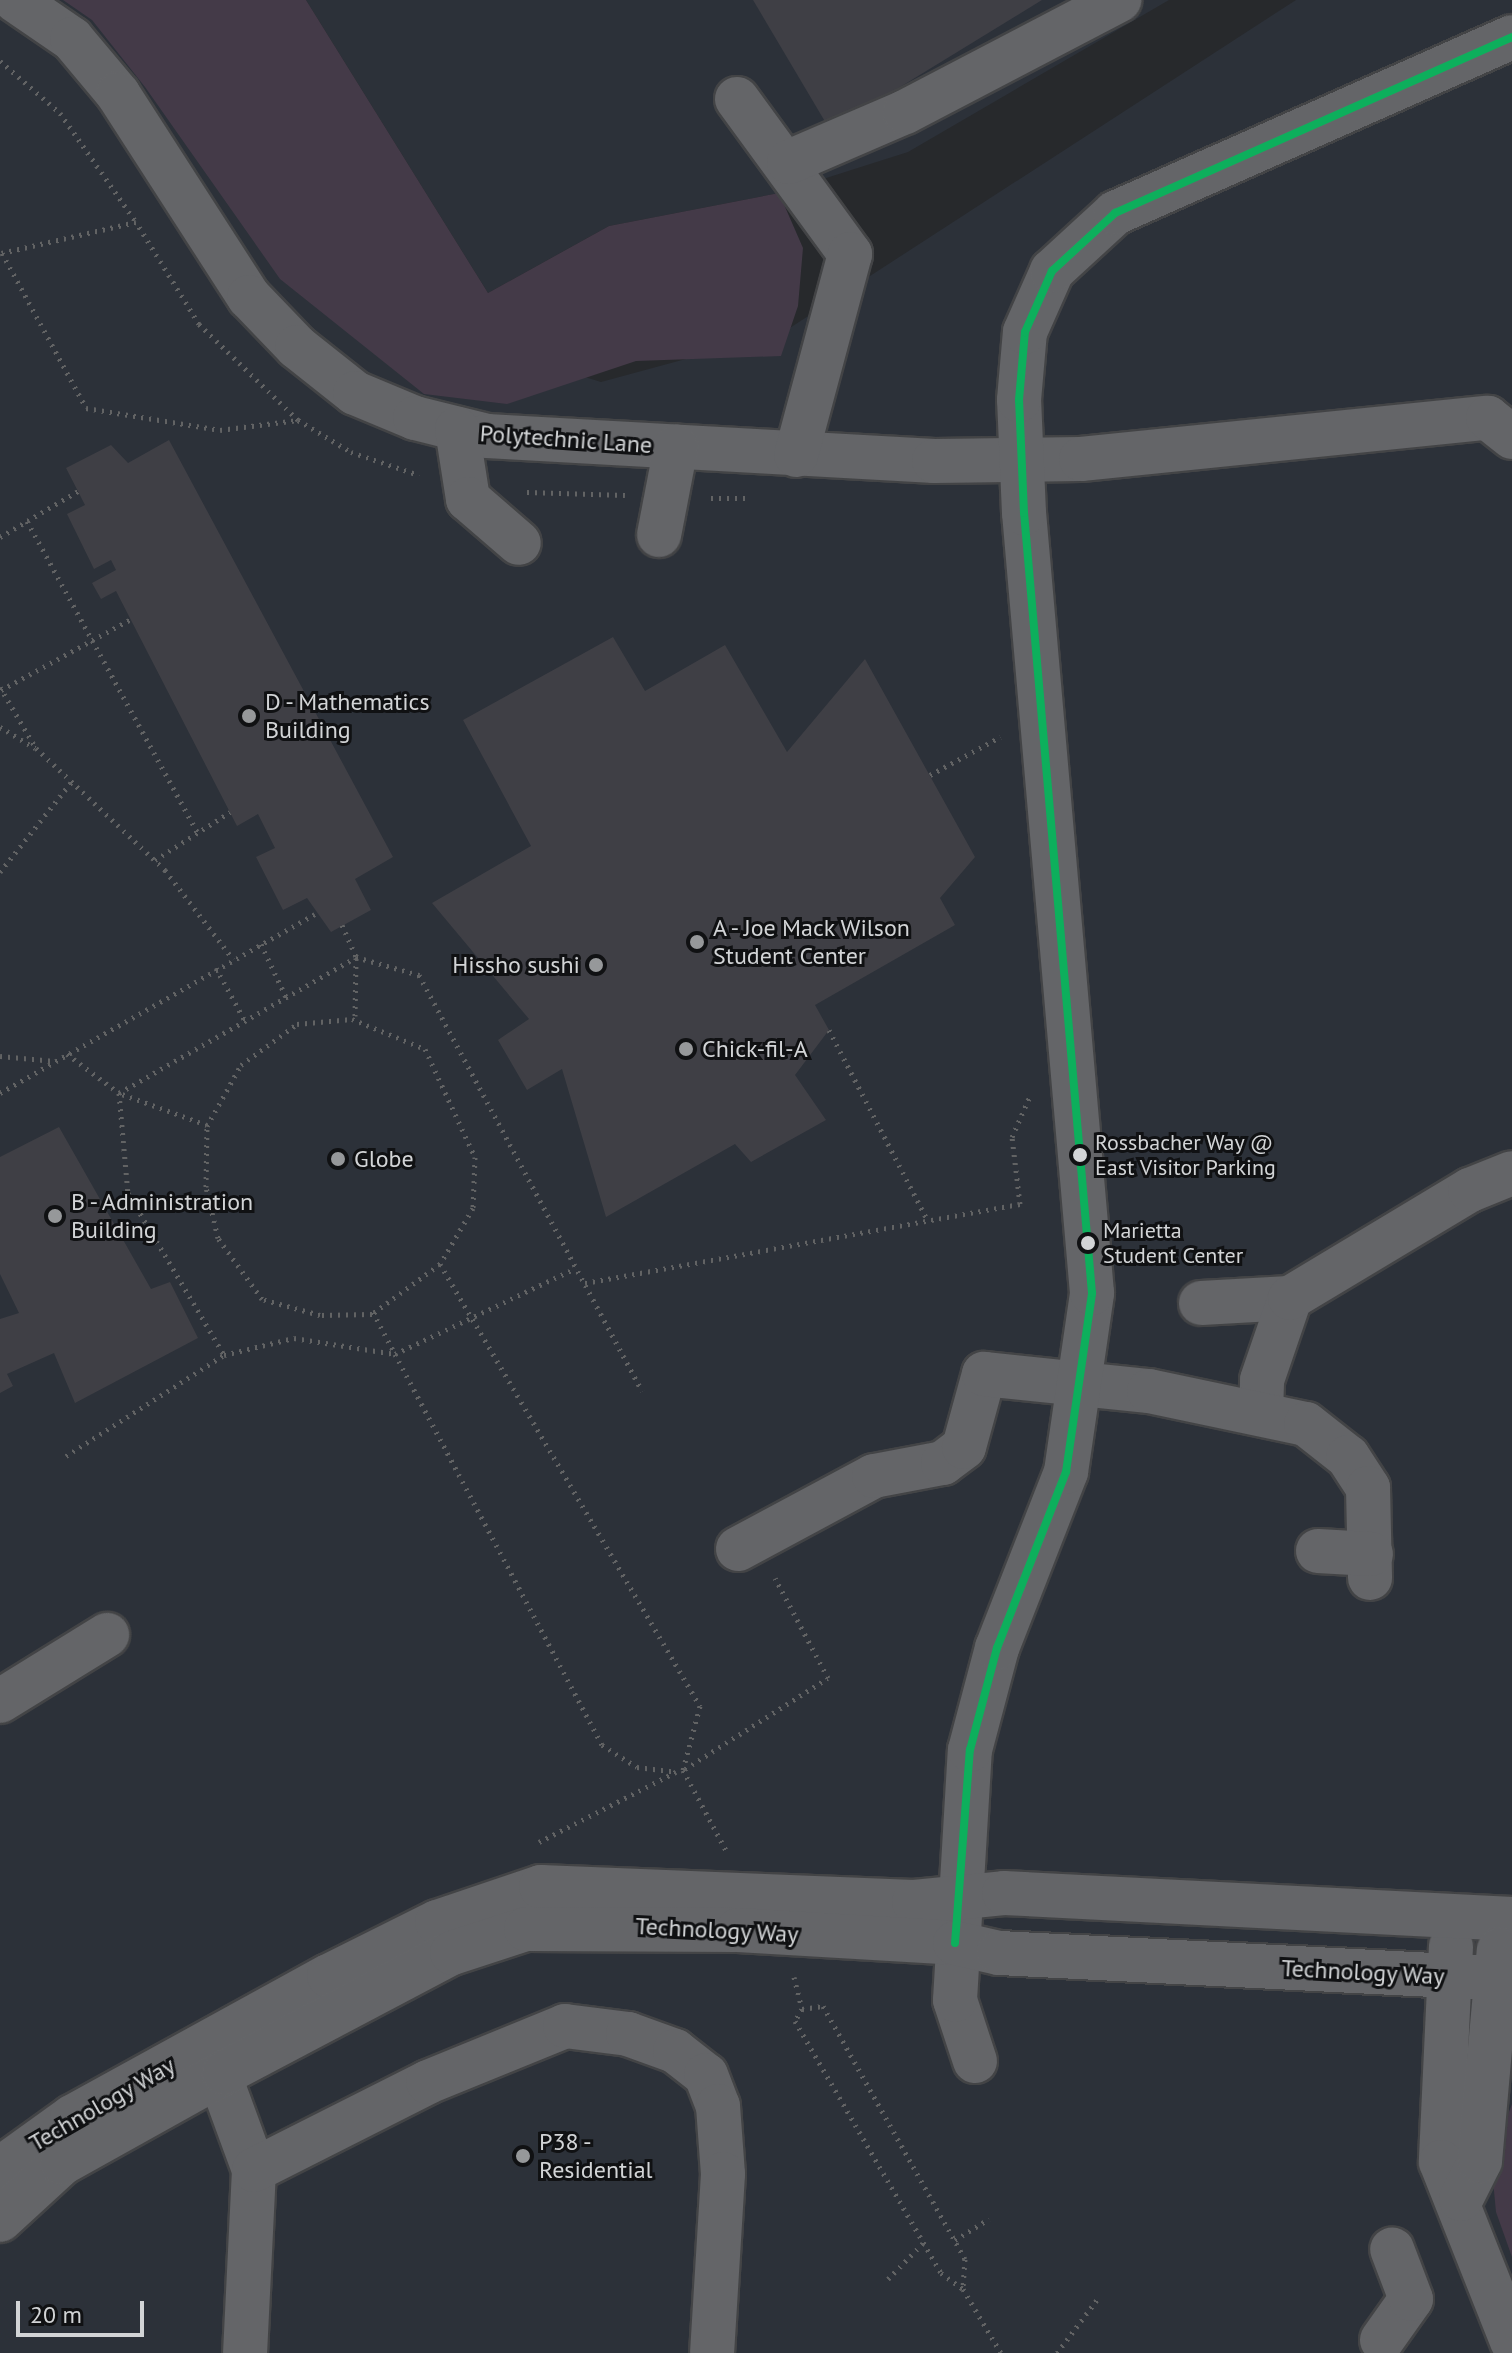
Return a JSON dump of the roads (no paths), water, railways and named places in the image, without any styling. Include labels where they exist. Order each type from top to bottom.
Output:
[{"type":"street","name":"Polytechnic Lane","points":[[15,0],[72,39],[118,94],[249,297],[297,347],[355,393],[457,429],[796,455],[1021,461],[1488,418],[1512,437]]},
{"type":"street","points":[[789,162],[905,112],[1119,0]]},
{"type":"street","points":[[975,2061],[955,2009],[955,1943],[966,1785],[980,1706],[1060,1494],[1083,1383],[1089,1240],[1021,461],[1025,332],[1044,285],[1080,239],[1129,206],[1512,37]]},
{"type":"street","points":[[737,99],[789,162],[850,254],[796,455]]},
{"type":"street","points":[[457,429],[468,499],[519,543]]},
{"type":"street","points":[[662,516],[676,447]]},
{"type":"street","points":[[1201,1303],[1290,1298],[1470,1190],[1512,1173]]},
{"type":"street","points":[[1261,1412],[1262,1380],[1290,1298]]},
{"type":"street","points":[[738,1549],[874,1476],[911,1466],[943,1463],[964,1447],[984,1374],[1083,1383],[1261,1412],[1306,1424],[1348,1457],[1368,1488],[1370,1566],[1318,1551]]},
{"type":"street","points":[[0,1701],[107,1635]]},
{"type":"street","name":"Technology Way","points":[[0,2169],[72,2117],[209,2046],[399,1979],[489,1902],[566,1886],[914,1902],[1004,1893],[1506,1919]]},
{"type":"street","name":"Technology Way","points":[[489,1902],[578,1924],[770,1931],[955,1943],[999,1953],[1505,1979]]},
{"type":"street","points":[[1452,1916],[1441,2162],[1461,2199],[1512,2341]]},
{"type":"street","points":[[1461,2199],[1480,2161],[1505,1979],[1506,1919]]},
{"type":"street","points":[[254,2170],[428,2082],[565,2026],[628,2034],[675,2051],[706,2075],[718,2106],[723,2174],[712,2353]]},
{"type":"street","points":[[209,2046],[254,2170],[245,2353]]},
{"type":"street","name":"Technology Way","points":[[0,2220],[62,2163],[209,2046]]},
{"type":"street","points":[[1382,2340],[1411,2299],[1392,2249]]},
{"type":"place","name":"D - Mathematics Building","points":[[249,716]]},
{"type":"place","name":"A - Joe Mack Wilson Student Center","points":[[697,942]]},
{"type":"place","name":"Hissho sushi","points":[[596,965]]},
{"type":"place","name":"Chick-fil-A","points":[[686,1049]]},
{"type":"place","name":"Rossbacher Way @ East Visitor Parking","points":[[1080,1155]]},
{"type":"place","name":"Globe","points":[[338,1159]]},
{"type":"place","name":"B - Administration Building","points":[[55,1216]]},
{"type":"place","name":"Marietta Student Center","points":[[1088,1243]]},
{"type":"place","name":"P38 - Residential","points":[[523,2156]]}]
